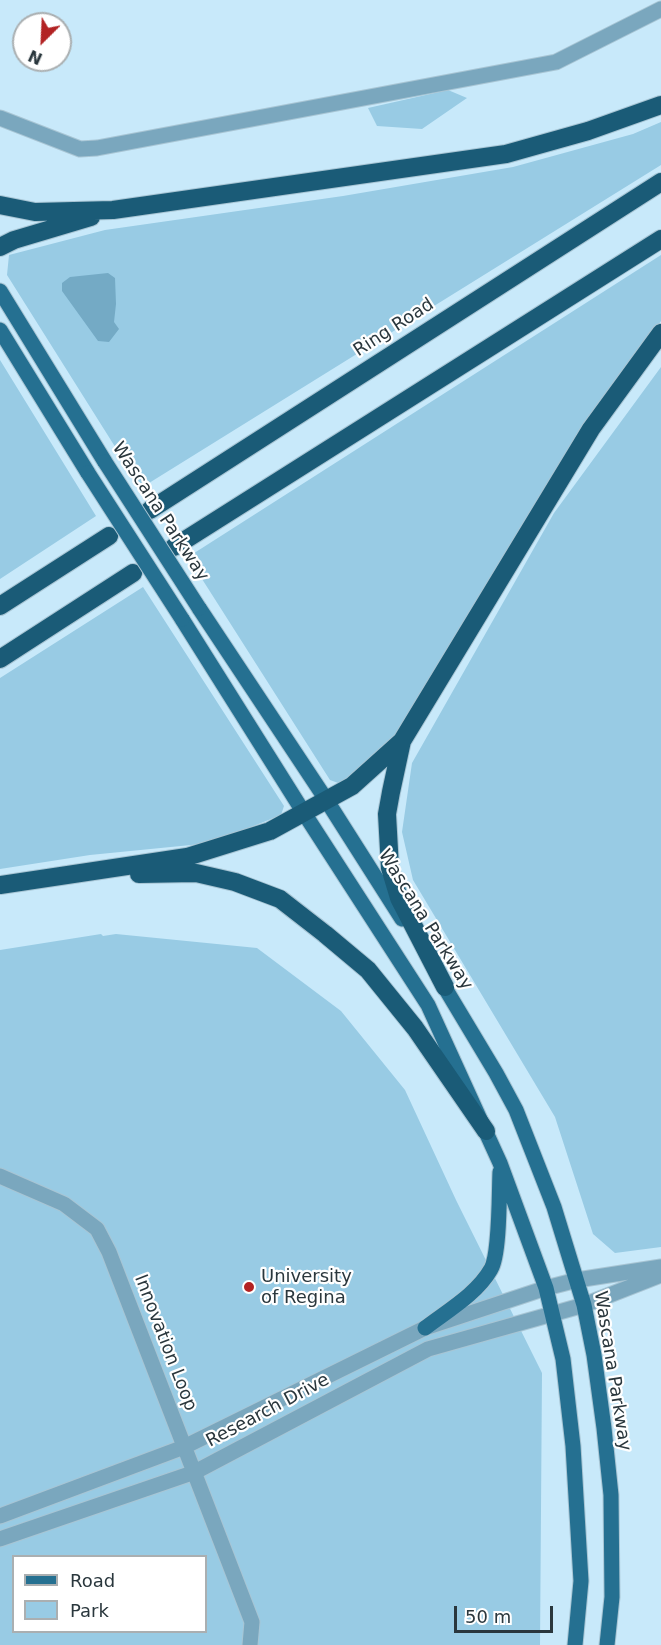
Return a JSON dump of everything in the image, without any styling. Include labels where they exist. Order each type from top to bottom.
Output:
[{"type":"highway","points":[[0,205],[35,212],[113,210],[506,154],[588,131],[661,105]]},
{"type":"highway","name":"Ring Road","points":[[150,510],[661,182]]},
{"type":"highway","points":[[0,248],[14,240],[113,210]]},
{"type":"highway","points":[[174,547],[661,239]]},
{"type":"highway","points":[[0,885],[187,857],[270,831],[352,786],[402,741],[591,429],[661,333]]},
{"type":"highway","points":[[0,606],[109,536]]},
{"type":"highway","points":[[0,659],[133,573]]},
{"type":"highway","points":[[402,741],[387,814],[390,868],[399,898],[445,987]]},
{"type":"highway","points":[[71,875],[196,873],[236,882],[280,899],[368,970],[415,1028],[486,1131]]},
{"type":"main road","name":"Wascana Parkway","points":[[0,291],[105,462],[327,801],[445,987],[516,1110],[554,1207],[584,1305],[594,1355],[611,1495],[612,1597],[608,1645]]},
{"type":"main road","points":[[0,330],[88,473],[428,1005],[500,1163],[546,1288],[563,1359],[573,1446],[581,1581],[575,1645]]},
{"type":"main road","points":[[425,1328],[474,1290],[493,1268],[497,1242],[500,1163]]},
{"type":"street","points":[[0,117],[80,149],[97,148],[556,62],[661,9]]},
{"type":"street","name":"Innovation Loop","points":[[0,1176],[64,1204],[97,1229],[109,1252],[252,1622],[249,1645]]},
{"type":"street","name":"Research Drive","points":[[0,1516],[184,1447],[425,1328],[546,1288],[577,1280],[661,1267]]},
{"type":"street","name":"Research Drive","points":[[0,1539],[195,1472],[428,1349],[584,1305],[661,1275]]},
{"type":"green space","points":[[448,90],[467,98],[422,129],[377,126],[368,108]]},
{"type":"green space","points":[[661,122],[661,165],[141,488],[7,275],[9,255],[105,230],[343,196],[513,167],[633,134]]},
{"type":"green space","points":[[661,255],[661,321],[593,417],[398,733],[374,762],[341,784],[330,780],[188,557]]},
{"type":"green space","points":[[0,360],[96,516],[0,579]]},
{"type":"green space","points":[[661,367],[661,1247],[615,1253],[593,1234],[555,1117],[413,880],[402,832],[412,763],[554,513]]},
{"type":"green space","points":[[143,587],[284,806],[281,815],[211,843],[90,855],[0,869],[0,678]]},
{"type":"green space","name":"University of Regina","points":[[101,934],[103,936],[116,934],[257,948],[341,1011],[405,1090],[456,1200],[542,1373],[540,1645],[0,1645],[0,950]]},
{"type":"shaded area","points":[[108,273],[115,278],[114,322],[119,329],[109,342],[98,341],[62,291],[62,283],[70,277]]},
{"type":"place","name":"University of Regina","points":[[249,1287]]}]
